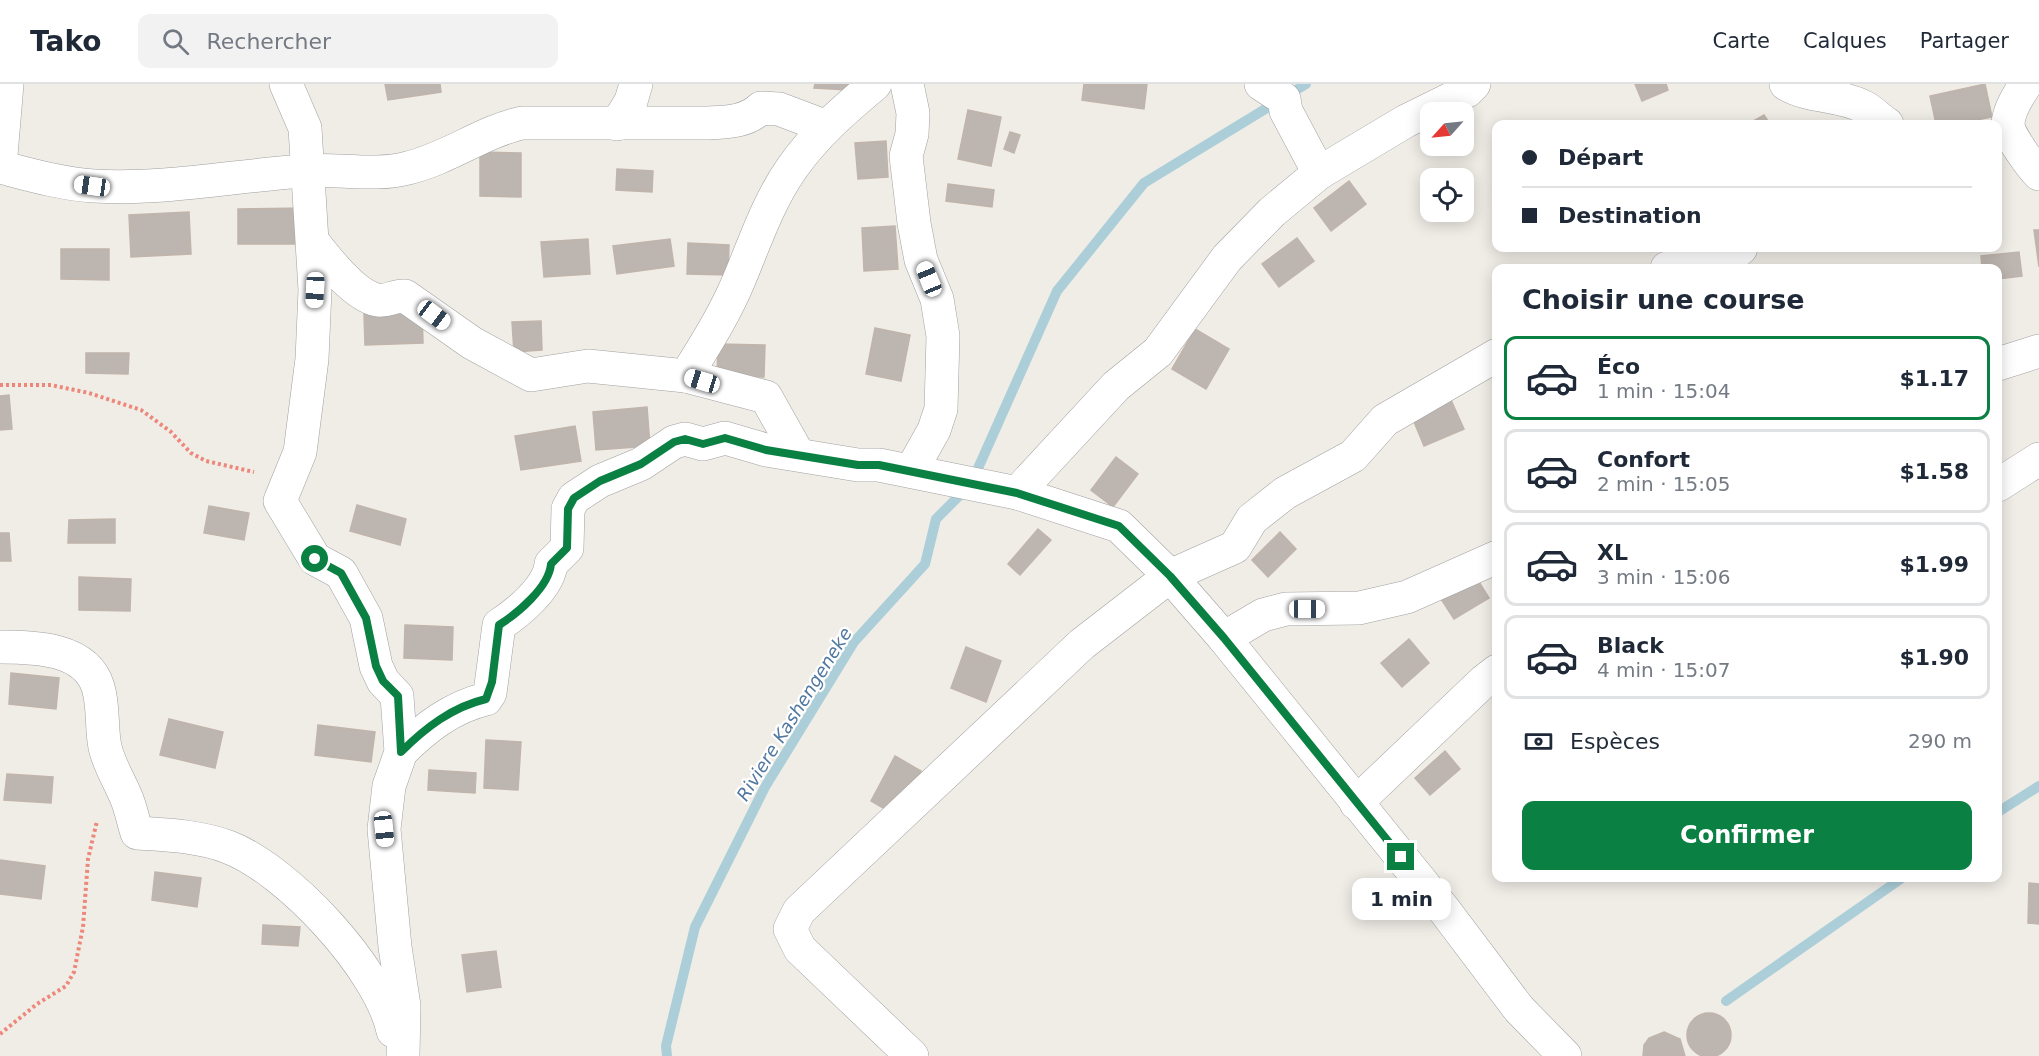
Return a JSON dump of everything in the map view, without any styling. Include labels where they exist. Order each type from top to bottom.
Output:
[{"type":"street","points":[[7,84],[0,167],[63,182],[135,187],[306,171],[385,172],[408,168],[455,152],[496,129],[522,123],[617,124],[738,121],[754,115],[761,108],[779,109],[824,126]]},
{"type":"street","points":[[286,84],[306,128]]},
{"type":"street","points":[[309,84],[306,171],[314,243],[312,359],[300,452],[280,501],[315,559],[341,573],[366,618],[376,666],[383,681],[398,696],[401,752],[389,786],[384,829],[394,947],[404,1006],[401,1056]]},
{"type":"street","points":[[617,124],[631,101],[636,84]]},
{"type":"street","points":[[686,376],[714,330],[738,283],[775,195],[824,126],[875,84]]},
{"type":"street","points":[[907,84],[913,112],[912,134],[906,156],[914,224],[921,260],[938,299],[943,336],[941,409],[934,430],[911,471]]},
{"type":"street","points":[[1261,84],[1284,99],[1286,111],[1319,173]]},
{"type":"street","points":[[1017,493],[1116,386],[1158,352],[1227,258],[1272,212],[1319,173],[1406,121],[1467,92],[1474,84]]},
{"type":"street","points":[[1786,84],[1800,92],[1838,98],[1864,107],[1882,120]]},
{"type":"street","points":[[2026,84],[2013,109],[2008,125],[2007,143],[2039,174]]},
{"type":"street","points":[[314,243],[331,265],[363,293],[378,300],[396,295],[405,296],[472,343],[531,375],[588,366],[686,376],[766,397],[798,454]]},
{"type":"street","points":[[1717,264],[1727,261],[1736,252]]},
{"type":"street","points":[[2002,363],[2039,351]]},
{"type":"street","points":[[912,1056],[810,960],[794,939],[790,929],[792,922],[821,889],[1082,644],[1170,576],[1235,547],[1252,519],[1285,493],[1353,456],[1385,420],[1492,358]]},
{"type":"street","points":[[401,752],[428,725],[468,703],[486,699],[492,682],[499,625],[525,606],[550,573],[551,564],[567,548],[568,509],[574,498],[585,489],[641,464],[674,442],[685,439],[703,444],[725,438],[766,450],[911,471],[956,483],[1017,493],[1119,526],[1170,576],[1224,638],[1445,911],[1519,1009],[1565,1056]]},
{"type":"street","points":[[2002,482],[2039,459]]},
{"type":"street","points":[[1224,638],[1263,615],[1275,612],[1359,608],[1407,597],[1492,559]]},
{"type":"street","points":[[0,646],[26,647],[72,657],[85,664],[98,688],[105,746],[110,764],[127,799],[137,833],[180,836],[228,847],[267,869],[307,903],[352,952],[380,992],[390,1016],[401,1056]]},
{"type":"street","points":[[1356,803],[1492,675]]},
{"type":"path","points":[[0,384],[51,385],[89,393],[141,410],[170,431],[191,453],[206,462],[225,467],[250,469],[269,481],[280,501]]},
{"type":"path","points":[[0,1034],[37,1004],[66,986],[74,972],[83,927],[88,859],[110,764]]},
{"type":"building","points":[[385,84],[440,84],[441,92],[388,100]]},
{"type":"building","points":[[815,84],[865,84],[865,91],[814,88]]},
{"type":"building","points":[[1084,84],[1147,84],[1144,109],[1082,100]]},
{"type":"building","points":[[1635,84],[1666,84],[1668,90],[1642,101]]},
{"type":"building","points":[[1985,84],[1992,117],[1977,120],[1935,120],[1930,96]]},
{"type":"building","points":[[968,110],[1001,117],[991,166],[958,159]]},
{"type":"building","points":[[1764,115],[1767,120],[1755,120]]},
{"type":"building","points":[[1010,132],[1020,135],[1014,153],[1004,149]]},
{"type":"building","points":[[886,141],[888,177],[858,179],[855,143]]},
{"type":"building","points":[[480,152],[521,153],[521,197],[480,196]]},
{"type":"building","points":[[617,169],[653,171],[652,192],[616,190]]},
{"type":"building","points":[[1349,181],[1366,204],[1331,231],[1314,208]]},
{"type":"building","points":[[948,184],[994,190],[992,207],[946,201]]},
{"type":"building","points":[[306,208],[306,244],[238,244],[238,209]]},
{"type":"building","points":[[189,212],[191,254],[131,257],[129,215]]},
{"type":"building","points":[[895,226],[898,269],[864,271],[862,228]]},
{"type":"building","points":[[2034,230],[2039,230],[2039,267]]},
{"type":"building","points":[[1297,238],[1314,261],[1279,287],[1262,264]]},
{"type":"building","points":[[588,239],[590,274],[544,277],[541,242]]},
{"type":"building","points":[[670,239],[674,266],[617,274],[613,246]]},
{"type":"building","points":[[688,243],[729,245],[728,275],[687,274]]},
{"type":"building","points":[[61,249],[109,249],[109,280],[61,279]]},
{"type":"building","points":[[2019,252],[2022,276],[2002,278],[2002,264],[1982,264],[1981,256]]},
{"type":"building","points":[[422,311],[423,343],[365,345],[364,313]]},
{"type":"building","points":[[541,321],[542,350],[514,352],[512,322]]},
{"type":"building","points":[[875,328],[910,335],[901,381],[866,374]]},
{"type":"building","points":[[1195,329],[1229,349],[1206,389],[1172,369]]},
{"type":"building","points":[[718,344],[765,345],[764,377],[717,376]]},
{"type":"building","points":[[86,353],[129,353],[128,374],[86,373]]},
{"type":"building","points":[[9,395],[12,429],[0,430],[0,396]]},
{"type":"building","points":[[1451,400],[1464,429],[1424,446],[1412,417]]},
{"type":"building","points":[[647,407],[650,446],[596,450],[593,412]]},
{"type":"building","points":[[575,426],[581,461],[521,470],[515,436]]},
{"type":"building","points":[[1116,457],[1138,474],[1113,507],[1091,490]]},
{"type":"building","points":[[357,505],[406,519],[400,545],[350,531]]},
{"type":"building","points":[[209,506],[249,513],[244,540],[204,533]]},
{"type":"building","points":[[115,519],[115,543],[68,543],[69,520]]},
{"type":"building","points":[[1038,529],[1051,540],[1020,575],[1008,564]]},
{"type":"building","points":[[1280,532],[1296,549],[1268,577],[1252,560]]},
{"type":"building","points":[[0,533],[9,533],[11,561],[0,561]]},
{"type":"building","points":[[79,577],[131,579],[130,611],[79,610]]},
{"type":"building","points":[[1476,577],[1489,598],[1454,619],[1441,599]]},
{"type":"building","points":[[405,625],[453,627],[452,660],[404,658]]},
{"type":"building","points":[[1409,639],[1429,663],[1402,687],[1381,663]]},
{"type":"building","points":[[966,647],[1001,661],[986,702],[951,688]]},
{"type":"building","points":[[11,673],[59,678],[56,709],[9,704]]},
{"type":"building","points":[[169,719],[223,732],[215,768],[160,755]]},
{"type":"building","points":[[318,725],[375,732],[371,762],[315,755]]},
{"type":"building","points":[[486,740],[521,742],[518,790],[484,788]]},
{"type":"building","points":[[1445,751],[1460,769],[1430,795],[1415,778]]},
{"type":"building","points":[[895,756],[921,771],[897,816],[871,801]]},
{"type":"building","points":[[429,770],[476,773],[475,793],[428,790]]},
{"type":"building","points":[[7,774],[53,777],[51,803],[4,800]]},
{"type":"building","points":[[0,860],[45,866],[41,899],[0,894]]},
{"type":"building","points":[[155,872],[201,878],[197,907],[152,900]]},
{"type":"building","points":[[2029,883],[2039,884],[2039,924],[2028,923]]},
{"type":"building","points":[[263,925],[300,927],[298,946],[262,944]]},
{"type":"building","points":[[496,951],[501,987],[467,992],[462,955]]},
{"type":"building","points":[[1709,1013],[1725,1019],[1731,1035],[1725,1051],[1709,1057],[1693,1051],[1687,1035],[1693,1019]]},
{"type":"building","points":[[1664,1032],[1680,1039],[1685,1056],[1643,1056],[1644,1045],[1649,1038]]},
{"type":"waterway","name":"Riviere Kashengeneke","points":[[667,1056],[666,1046],[695,927],[765,787],[854,642],[925,564],[936,519],[971,484],[1057,291],[1144,183],[1306,84]]},
{"type":"waterway","points":[[2002,809],[2039,786]]},
{"type":"waterway","points":[[1726,1001],[1896,882]]},
{"type":"route","points":[[315,559],[341,573],[366,618],[371,634],[371,653],[376,666],[383,681],[398,696],[401,752],[428,725],[468,703],[486,699],[492,682],[499,625],[519,613],[550,573],[551,564],[555,558],[567,548],[568,509],[574,498],[600,481],[641,464],[674,442],[685,439],[703,444],[725,438],[766,450],[858,465],[879,465],[956,483],[1017,493],[1119,526],[1170,576],[1224,638],[1401,857]]}]
